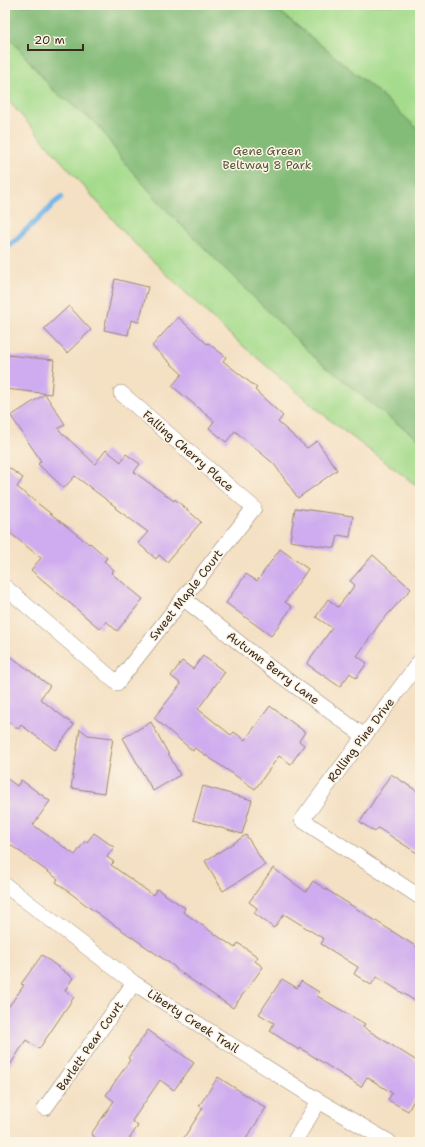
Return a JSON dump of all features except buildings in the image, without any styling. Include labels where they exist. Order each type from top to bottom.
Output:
[{"type":"street","name":"Falling Cherry Place","points":[[122,393],[254,508]]},
{"type":"street","name":"Sweet Maple Court","points":[[5,587],[118,683],[254,508]]},
{"type":"street","name":"Autumn Berry Lane","points":[[183,598],[272,669],[364,736]]},
{"type":"street","name":"Rolling Pine Drive","points":[[420,661],[302,820],[420,897]]},
{"type":"street","name":"Liberty Creek Trail","points":[[5,885],[134,983],[319,1101],[389,1142]]},
{"type":"street","name":"Barlett Pear Court","points":[[45,1108],[134,983]]},
{"type":"street","points":[[294,1142],[319,1101]]},
{"type":"green space","name":"Gene Green Beltway 8 Park","points":[[5,5],[420,5],[420,488],[336,425],[228,333],[130,239],[5,97]]},
{"type":"green space","name":"Gene Green Beltway 8 Park","points":[[5,5],[272,5],[377,91],[420,131],[420,440],[388,417],[313,356],[167,211],[123,161],[98,125],[53,90],[13,42],[5,30]]},
{"type":"waterway","points":[[5,250],[61,197]]}]
